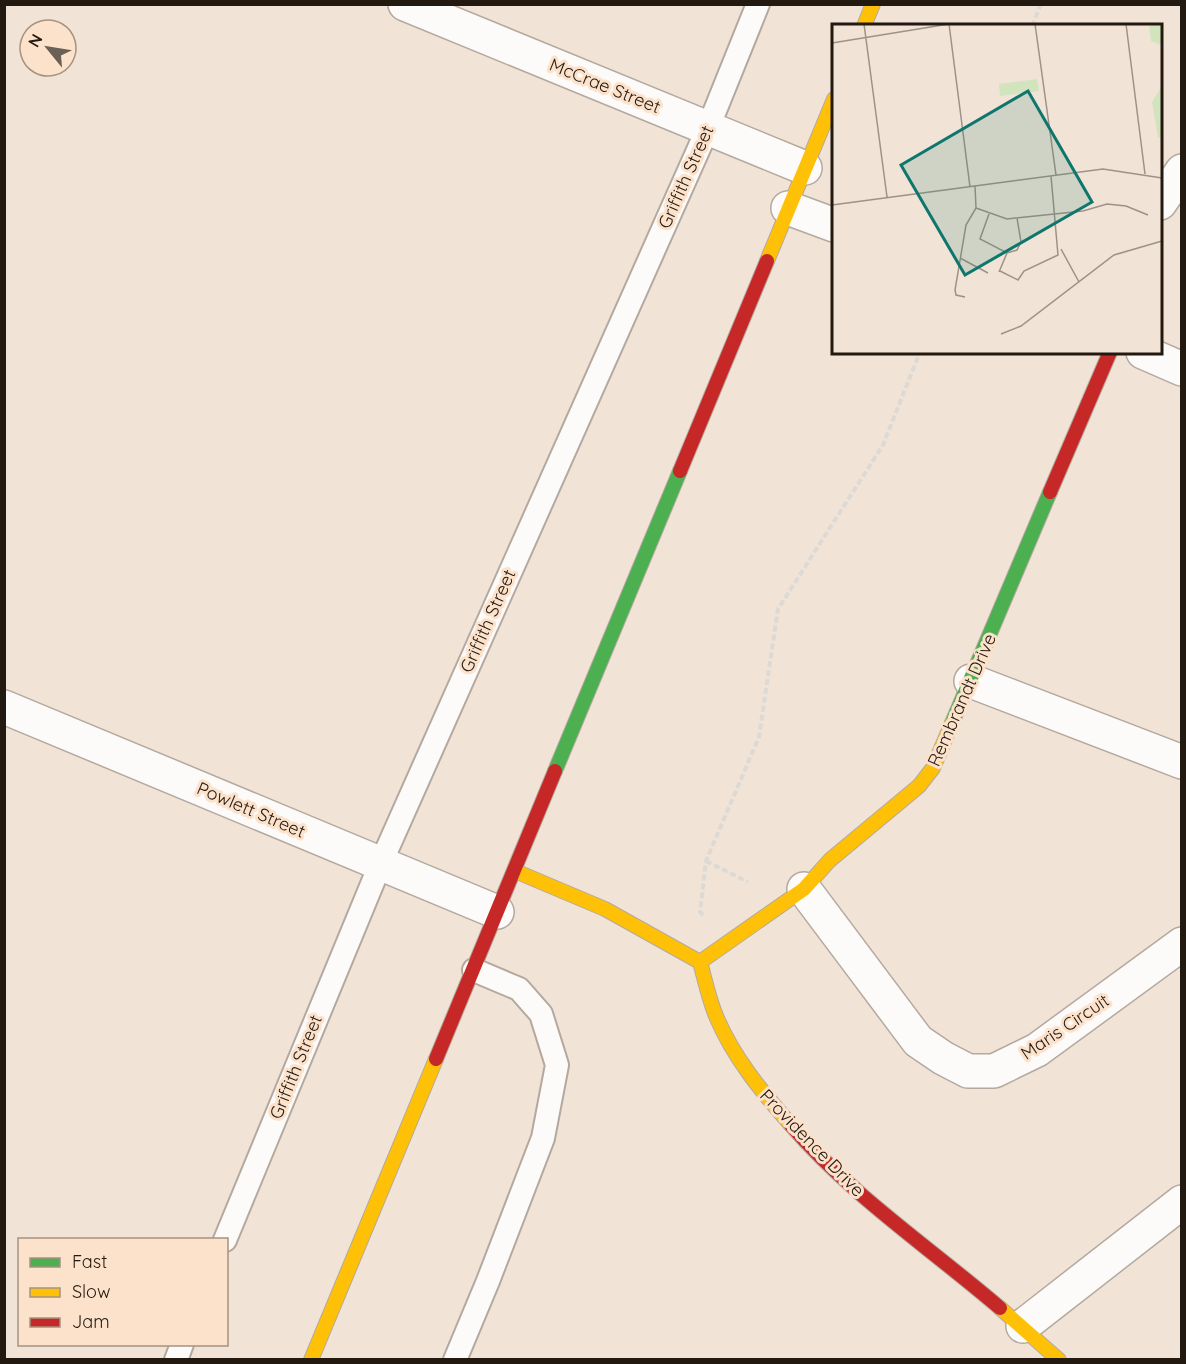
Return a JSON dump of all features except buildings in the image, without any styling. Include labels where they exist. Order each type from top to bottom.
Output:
[{"type":"street","name":"McCrae Street","points":[[405,4],[805,168]]},
{"type":"street","points":[[865,24],[873,4]]},
{"type":"street","points":[[311,1359],[832,104]]},
{"type":"street","points":[[1162,201],[1182,171]]},
{"type":"street","points":[[788,208],[832,224]]},
{"type":"street","name":"Rembrandt Drive","points":[[700,962],[804,889],[830,860],[918,786],[933,768],[1109,354]]},
{"type":"street","points":[[1148,354],[1182,369]]},
{"type":"street","points":[[971,681],[1182,762]]},
{"type":"street","name":"Powlett Street","points":[[4,707],[497,912]]},
{"type":"street","points":[[515,871],[605,909],[700,962]]},
{"type":"street","name":"Maris Circuit","points":[[804,889],[918,1041],[968,1071],[994,1071],[1037,1050],[1182,944]]},
{"type":"street","name":"Providence Drive","points":[[700,962],[718,1021],[752,1080],[788,1124],[871,1204],[1023,1326],[1059,1359]]},
{"type":"street","points":[[1023,1326],[1182,1202]]},
{"type":"lane","name":"Griffith Street","points":[[225,1238],[380,865],[708,128],[758,4]]},
{"type":"lane","points":[[454,1359],[488,1281],[543,1138],[557,1065],[541,1014],[519,989],[474,970]]},
{"type":"path","points":[[1033,24],[1041,4]]},
{"type":"path","points":[[700,912],[706,861],[759,737],[778,609],[883,446],[919,354]]},
{"type":"path","points":[[706,861],[749,883]]},
{"type":"traffic: fast","points":[[555,771],[680,471]]},
{"type":"traffic: fast","points":[[952,723],[1050,492]]},
{"type":"traffic: slow","points":[[865,24],[873,4]]},
{"type":"traffic: slow","points":[[767,261],[832,104]]},
{"type":"traffic: slow","points":[[700,962],[804,889],[830,860],[919,786],[933,768],[952,723]]},
{"type":"traffic: slow","points":[[515,871],[605,909],[700,962],[714,1010],[731,1046],[759,1087],[791,1125]]},
{"type":"traffic: slow","points":[[311,1360],[436,1059]]},
{"type":"traffic: slow","points":[[1000,1308],[1059,1360]]},
{"type":"traffic: jam","points":[[680,471],[767,261]]},
{"type":"traffic: jam","points":[[1050,492],[1109,354]]},
{"type":"traffic: jam","points":[[436,1059],[555,771]]},
{"type":"traffic: jam","points":[[791,1125],[839,1175],[865,1198],[1000,1308]]}]
